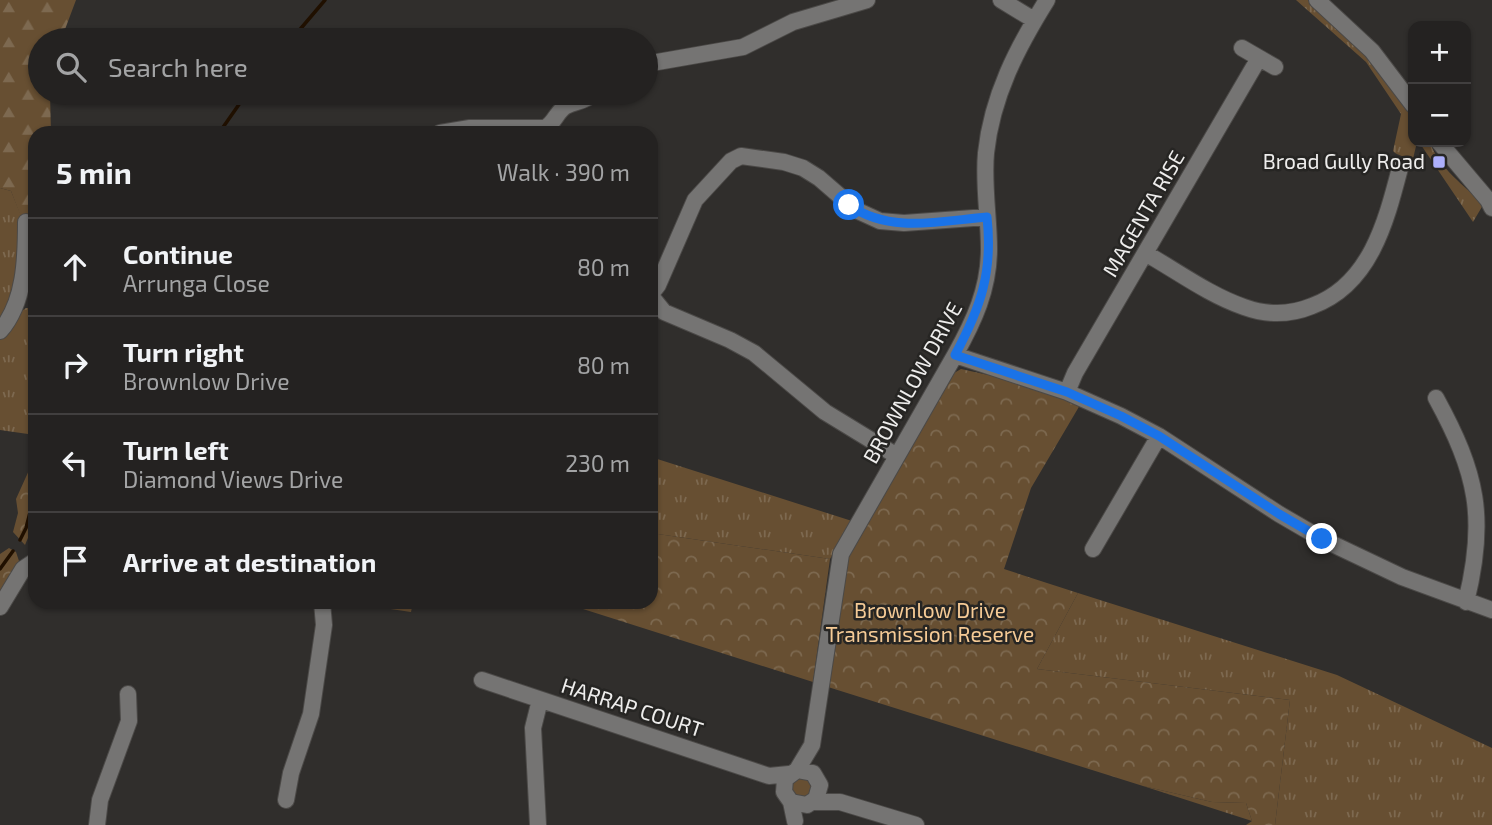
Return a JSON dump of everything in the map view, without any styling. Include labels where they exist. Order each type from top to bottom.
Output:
[{"type":"street","points":[[658,62],[734,50],[793,22],[867,0]]},
{"type":"street","points":[[1001,0],[1034,20]]},
{"type":"street","name":"BROWNLOW DRIVE","points":[[793,772],[812,745],[841,554],[977,312],[985,286],[989,248],[985,169],[991,120],[1005,75],[1047,0]]},
{"type":"street","points":[[1317,0],[1372,51],[1408,98]]},
{"type":"street","points":[[1242,48],[1275,67]]},
{"type":"street","name":"MAGENTA RISE","points":[[1067,392],[1075,373],[1259,58]]},
{"type":"street","points":[[552,126],[561,109],[571,105]]},
{"type":"street","points":[[1443,147],[1491,203]]},
{"type":"street","points":[[658,284],[700,193],[732,161],[741,156],[784,162],[803,169],[819,177],[856,210],[880,221],[904,223],[987,217]]},
{"type":"street","points":[[1145,253],[1241,306],[1277,313],[1304,309],[1339,292],[1363,266],[1383,225],[1400,168]]},
{"type":"street","points":[[0,331],[25,303],[26,222]]},
{"type":"street","points":[[658,304],[664,312],[754,353],[835,419],[897,456]]},
{"type":"street","points":[[955,355],[1067,392],[1159,436],[1322,539],[1402,577],[1492,610]]},
{"type":"street","points":[[1436,398],[1465,456],[1476,498],[1477,546],[1466,602]]},
{"type":"street","points":[[1093,549],[1159,436]]},
{"type":"street","points":[[0,607],[23,569],[28,566]]},
{"type":"street","points":[[286,800],[291,773],[311,714],[324,625],[323,609]]},
{"type":"street","name":"HARRAP COURT","points":[[482,681],[769,776],[799,800]]},
{"type":"street","points":[[97,825],[100,800],[129,721],[128,694]]},
{"type":"street","points":[[538,825],[533,728],[540,700]]},
{"type":"street","name":"BROWNLOW DRIVE","points":[[812,745],[816,751],[818,781]]},
{"type":"street","points":[[794,823],[799,800],[785,779],[793,772],[808,770],[840,802]]},
{"type":"street","name":"HARRAP COURT","points":[[769,776],[793,772]]},
{"type":"street","points":[[799,800],[818,795],[818,781]]},
{"type":"street","points":[[799,800],[840,802],[907,824]]},
{"type":"green space","points":[[0,0],[76,0],[66,28],[28,28],[28,105],[50,105],[51,126],[28,126],[28,221],[21,217],[11,191],[0,188]]},
{"type":"green space","points":[[1296,0],[1308,0],[1357,43],[1382,71],[1408,108],[1408,147],[1416,147],[1412,163],[1393,151],[1401,114],[1366,62]]},
{"type":"green space","points":[[1422,147],[1432,147],[1446,169],[1483,205],[1473,222]]},
{"type":"green space","points":[[0,188],[11,191],[22,218],[13,298],[0,324]]},
{"type":"green space","points":[[28,308],[28,434],[0,430],[0,338],[20,312]]},
{"type":"green space","name":"Brownlow Drive Transmission Reserve","points":[[961,369],[1002,378],[1080,405],[1031,488],[1004,569],[1078,593],[1037,669],[1290,700],[1275,825],[1246,825],[1252,821],[1246,803],[1212,802],[1143,786],[828,687],[846,561],[954,373]]},
{"type":"green space","points":[[658,459],[852,521],[830,559],[658,534]]},
{"type":"green space","points":[[28,472],[28,538],[25,545],[13,532],[18,513],[16,499]]},
{"type":"green space","name":"Brownlow Drive Transmission Reserve","points":[[658,534],[830,559],[813,682],[583,609],[658,609]]},
{"type":"green space","points":[[9,548],[16,552],[19,561],[0,593],[0,554]]},
{"type":"green space","points":[[1078,593],[1337,675],[1492,748],[1492,825],[1275,825],[1290,700],[1037,669]]},
{"type":"green space","points":[[391,609],[412,609],[411,612]]},
{"type":"green space","points":[[802,777],[809,780],[812,787],[809,794],[802,797],[795,794],[792,787],[795,780]]},
{"type":"green space","points":[[1143,786],[1212,802],[1246,803],[1252,821]]},
{"type":"waterway","points":[[301,28],[325,0]]},
{"type":"waterway","points":[[224,126],[239,105]]},
{"type":"waterway","points":[[20,540],[28,520]]},
{"type":"waterway","points":[[0,569],[13,551]]},
{"type":"place","name":"Broad Gully Road","points":[[1439,162]]},
{"type":"route","points":[[849,205],[872,218],[888,223],[987,217],[989,248],[985,286],[972,325],[955,355],[1067,392],[1121,416],[1159,436],[1322,539]]}]
